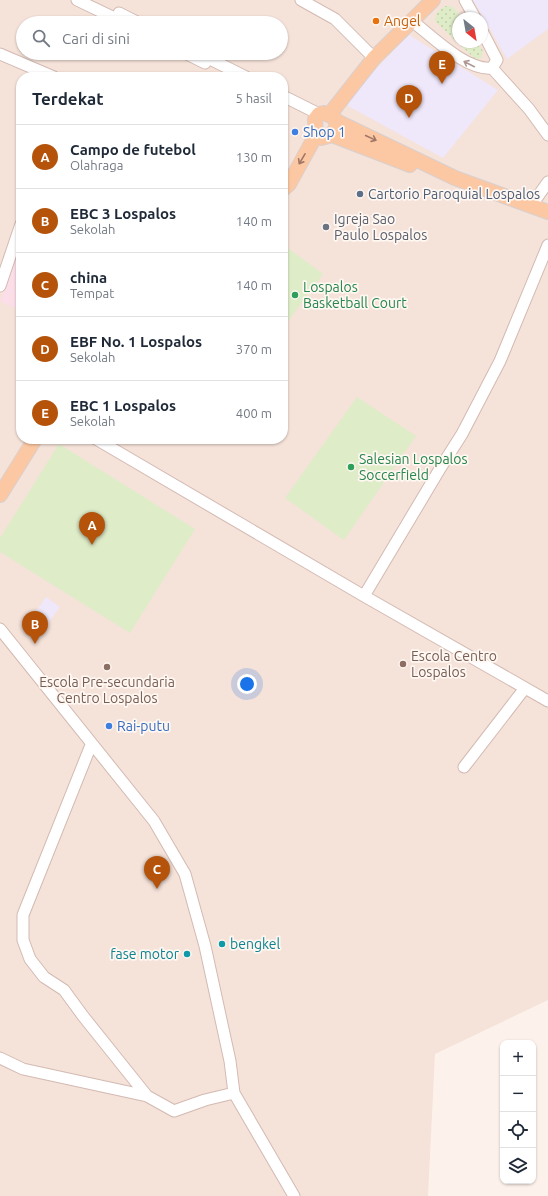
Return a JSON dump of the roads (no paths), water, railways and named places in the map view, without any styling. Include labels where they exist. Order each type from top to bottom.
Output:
[{"type":"main road","points":[[288,180],[316,135],[325,117],[374,58],[412,21],[428,2]]},
{"type":"main road","points":[[316,135],[327,138],[332,135],[337,126],[325,117]]},
{"type":"main road","points":[[325,117],[455,178]]},
{"type":"main road","points":[[332,135],[406,164],[455,178],[548,212]]},
{"type":"main road","points":[[0,495],[32,444]]},
{"type":"street","points":[[77,0],[110,16]]},
{"type":"street","points":[[94,0],[125,16]]},
{"type":"street","points":[[301,0],[334,19],[374,58]]},
{"type":"street","points":[[465,0],[472,12]]},
{"type":"street","points":[[412,21],[464,61],[477,68],[492,68],[529,109],[548,134]]},
{"type":"street","points":[[488,42],[497,60],[492,68]]},
{"type":"street","points":[[0,54],[42,72]]},
{"type":"street","points":[[199,60],[222,72]]},
{"type":"street","points":[[212,60],[236,72]]},
{"type":"street","points":[[288,98],[325,117]]},
{"type":"street","points":[[288,105],[325,117]]},
{"type":"street","points":[[531,206],[548,182]]},
{"type":"street","points":[[0,286],[16,239]]},
{"type":"street","points":[[364,596],[462,434],[500,361],[548,245]]},
{"type":"street","points":[[105,444],[364,596],[548,701]]},
{"type":"street","points":[[0,629],[154,821],[185,874],[205,946],[230,1061],[234,1093],[294,1196]]},
{"type":"street","points":[[464,767],[525,688]]},
{"type":"street","points":[[92,745],[23,915],[23,940],[30,959],[44,977],[64,990],[147,1096]]},
{"type":"street","points":[[0,1058],[23,1069],[147,1096],[174,1111],[205,1100],[234,1093]]},
{"type":"place","name":"Angel","points":[[376,21]]},
{"type":"place","name":"EBC 1 Lospalos","points":[[442,84]]},
{"type":"place","name":"EBF No. 1 Lospalos","points":[[409,118]]},
{"type":"place","name":"Shop 1","points":[[295,132]]},
{"type":"place","name":"Cartorio Paroquial Lospalos","points":[[360,194]]},
{"type":"place","name":"Igreja Sao Paulo Lospalos","points":[[326,227]]},
{"type":"place","name":"Lospalos Basketball Court","points":[[295,295]]},
{"type":"place","name":"Salesian Lospalos Soccerfield","points":[[351,467]]},
{"type":"place","name":"Campo de futebol","points":[[92,545]]},
{"type":"place","name":"EBC 3 Lospalos","points":[[35,644]]},
{"type":"place","name":"Escola Centro Lospalos","points":[[403,664]]},
{"type":"place","name":"Escola Pre-secundaria Centro Lospalos","points":[[107,667]]},
{"type":"place","name":"Rai-putu","points":[[109,726]]},
{"type":"place","name":"china","points":[[157,889]]},
{"type":"place","name":"bengkel","points":[[222,944]]},
{"type":"place","name":"fase motor","points":[[187,954]]}]
